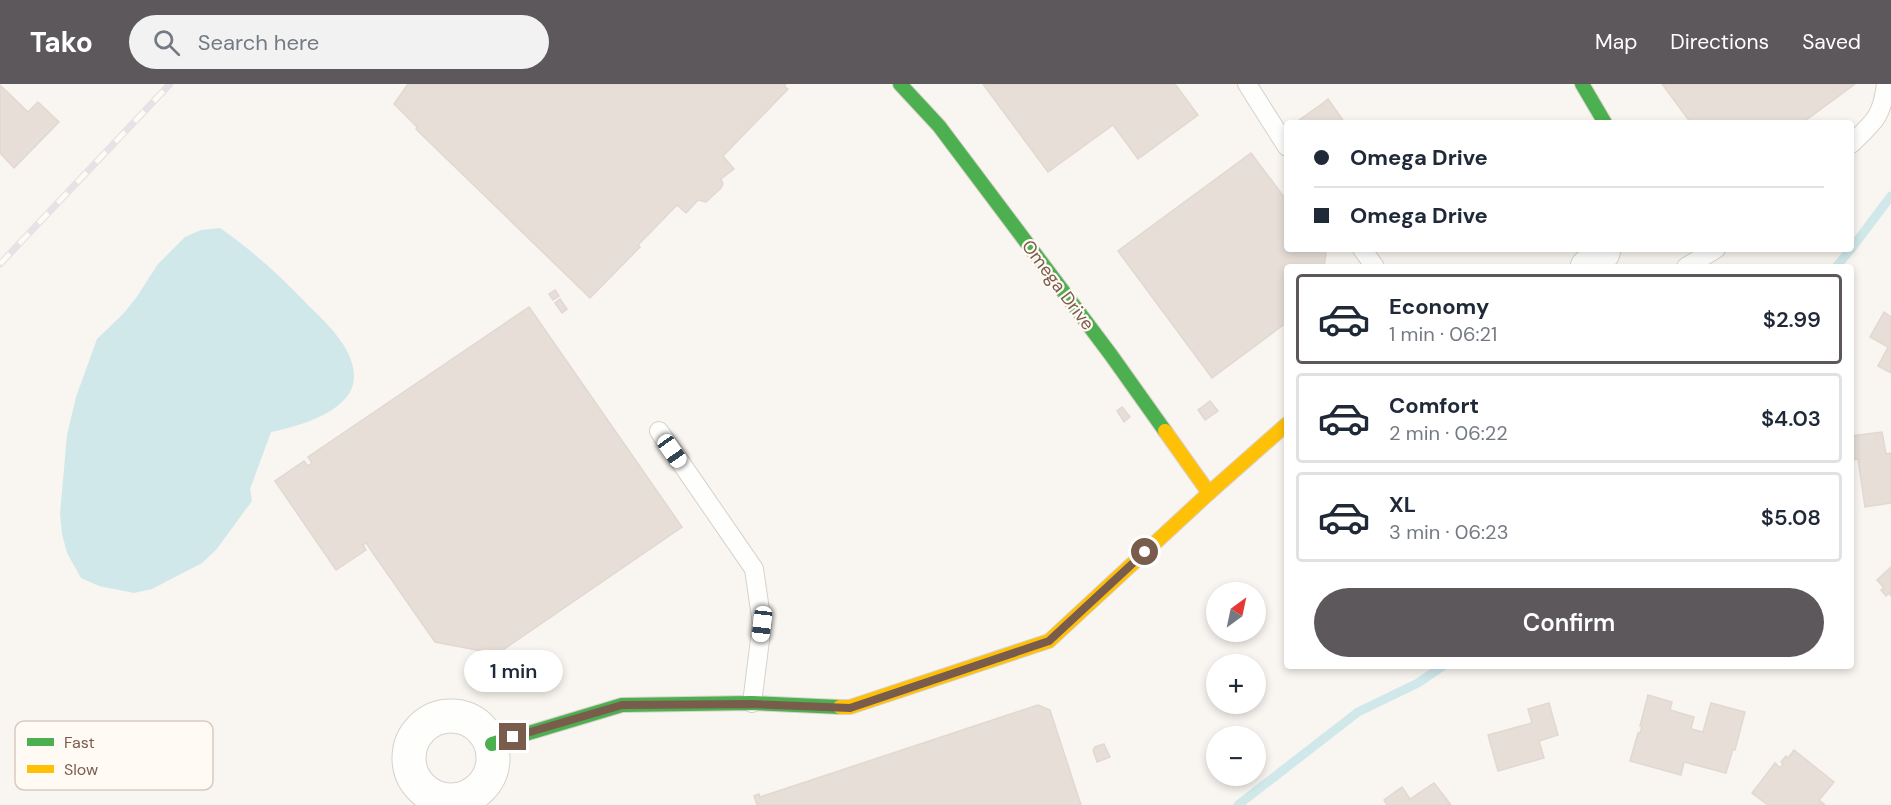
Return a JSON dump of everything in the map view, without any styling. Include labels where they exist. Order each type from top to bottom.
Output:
[{"type":"street","name":"Omega Drive","points":[[900,84],[946,136],[1111,355],[1209,493]]},
{"type":"street","points":[[1582,84],[1603,120]]},
{"type":"street","points":[[1590,264],[1603,252]]},
{"type":"street","points":[[492,744],[622,705],[752,704],[850,708],[1049,641],[1284,427]]},
{"type":"lane","points":[[1247,84],[1284,142]]},
{"type":"lane","points":[[1854,141],[1876,120],[1884,104],[1886,84]]},
{"type":"lane","points":[[1691,264],[1711,252]]},
{"type":"lane","points":[[659,431],[754,569],[762,624],[752,704]]},
{"type":"water","points":[[220,228],[275,273],[336,334],[352,363],[354,374],[352,387],[346,398],[324,415],[296,426],[271,432],[250,489],[252,501],[216,550],[202,563],[152,589],[134,593],[99,586],[81,578],[67,553],[62,534],[60,514],[67,435],[76,397],[97,339],[124,313],[158,264],[185,237],[201,230]]},
{"type":"building","points":[[408,84],[786,84],[784,86],[788,89],[723,156],[734,169],[721,179],[723,184],[721,188],[706,202],[698,200],[686,213],[677,205],[590,298],[416,129],[417,127],[394,104]]},
{"type":"building","points":[[983,84],[1175,84],[1198,115],[1138,159],[1113,125],[1048,172]]},
{"type":"building","points":[[1662,84],[1855,84],[1806,120],[1689,120]]},
{"type":"building","points":[[0,85],[28,112],[38,102],[59,122],[14,168],[0,153]]},
{"type":"building","points":[[1328,99],[1343,120],[1299,120]]},
{"type":"building","points":[[1251,153],[1284,197],[1284,252],[1325,252],[1326,254],[1324,264],[1284,264],[1284,324],[1212,378],[1118,251]]},
{"type":"building","points":[[555,290],[559,296],[553,300],[549,294]]},
{"type":"building","points":[[560,299],[567,309],[562,313],[555,303]]},
{"type":"building","points":[[529,307],[682,527],[497,654],[435,642],[366,543],[363,545],[366,550],[336,570],[275,481],[304,461],[308,466],[312,463],[308,457]]},
{"type":"building","points":[[1884,312],[1891,317],[1891,373],[1878,366],[1888,347],[1870,337]]},
{"type":"building","points":[[1210,401],[1218,411],[1205,420],[1198,410]]},
{"type":"building","points":[[1122,407],[1130,417],[1124,422],[1117,411]]},
{"type":"building","points":[[1882,432],[1886,454],[1891,453],[1891,503],[1865,507],[1858,459],[1854,460],[1854,436]]},
{"type":"building","points":[[1891,567],[1891,596],[1889,593],[1886,596],[1881,590],[1884,588],[1877,580]]},
{"type":"building","points":[[1648,695],[1672,702],[1670,710],[1694,717],[1691,729],[1703,732],[1711,703],[1745,712],[1726,773],[1684,762],[1681,775],[1630,761],[1642,727],[1640,726]]},
{"type":"building","points":[[1549,703],[1558,735],[1539,741],[1544,758],[1498,771],[1488,735],[1532,723],[1528,709]]},
{"type":"building","points":[[1038,705],[1050,710],[1081,805],[757,805],[754,796],[759,794],[760,797]]},
{"type":"building","points":[[1104,744],[1110,757],[1097,762],[1093,750]]},
{"type":"building","points":[[1794,750],[1834,782],[1819,800],[1825,805],[1768,805],[1752,793],[1775,763],[1780,768],[1783,764],[1781,762],[1786,756],[1788,758]]},
{"type":"building","points":[[1434,783],[1451,805],[1387,805],[1384,800],[1402,787],[1410,799]]},
{"type":"waterway","points":[[1854,245],[1891,196]]},
{"type":"waterway","points":[[1838,264],[1848,252]]},
{"type":"waterway","points":[[1238,805],[1358,712],[1418,683],[1439,669]]},
{"type":"railway","points":[[0,264],[170,84]]},
{"type":"traffic: fast","points":[[900,84],[939,126],[1111,355],[1165,431]]},
{"type":"traffic: fast","points":[[1582,84],[1603,120]]},
{"type":"traffic: fast","points":[[492,744],[622,705],[752,703],[840,707]]},
{"type":"traffic: slow","points":[[840,707],[850,707],[1049,641],[1284,427]]},
{"type":"traffic: slow","points":[[1165,431],[1209,493]]},
{"type":"route","points":[[513,737],[622,705],[752,704],[850,708],[1049,641],[1145,552]]}]
